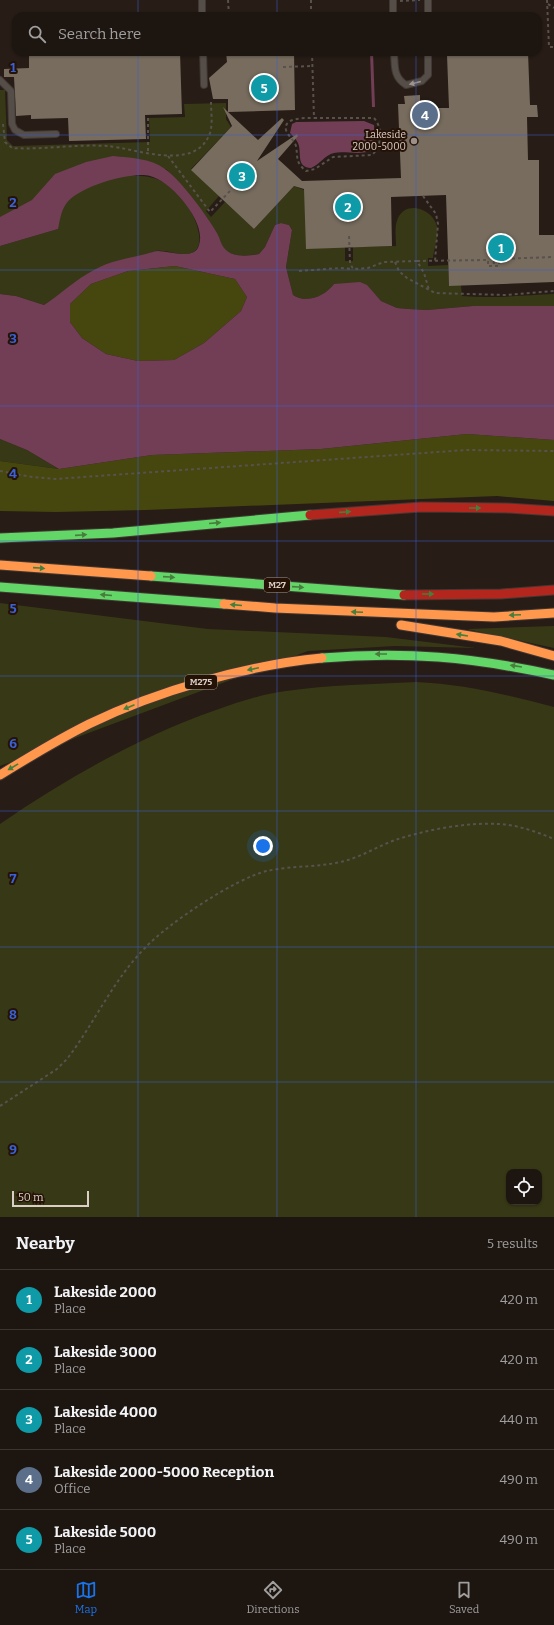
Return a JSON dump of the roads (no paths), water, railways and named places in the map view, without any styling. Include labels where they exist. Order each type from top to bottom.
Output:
[{"type":"highway","points":[[0,538],[113,533],[281,516],[420,507],[507,508],[554,511]]},
{"type":"highway","points":[[86,525],[150,522],[176,526]]},
{"type":"highway","name":"M27","points":[[0,565],[408,595],[501,594],[554,590]]},
{"type":"highway","points":[[0,587],[275,608],[494,617],[554,613]]},
{"type":"highway","points":[[275,608],[333,618],[370,622]]},
{"type":"highway","points":[[393,624],[501,640],[554,656]]},
{"type":"highway","name":"M275","points":[[0,775],[90,724],[134,705],[197,683],[252,669],[293,661],[346,654],[420,654],[459,657],[528,668],[554,675]]},
{"type":"lane","points":[[202,0],[202,12]]},
{"type":"lane","points":[[393,0],[393,12]]},
{"type":"lane","points":[[428,0],[428,12]]},
{"type":"lane","points":[[203,56],[204,85]]},
{"type":"lane","points":[[394,56],[395,75],[399,81],[406,85],[422,81],[428,76],[428,56]]},
{"type":"lane","points":[[0,80],[11,91],[12,124],[15,130],[24,135],[56,134]]},
{"type":"place","name":"Lakeside 5000","points":[[264,88]]},
{"type":"place","name":"Lakeside 2000-5000 Reception","points":[[425,115]]},
{"type":"place","name":"Lakeside 2000-5000","points":[[414,141]]},
{"type":"place","name":"Lakeside 4000","points":[[242,176]]},
{"type":"place","name":"Lakeside 3000","points":[[348,207]]},
{"type":"place","name":"Lakeside 2000","points":[[501,248]]}]
